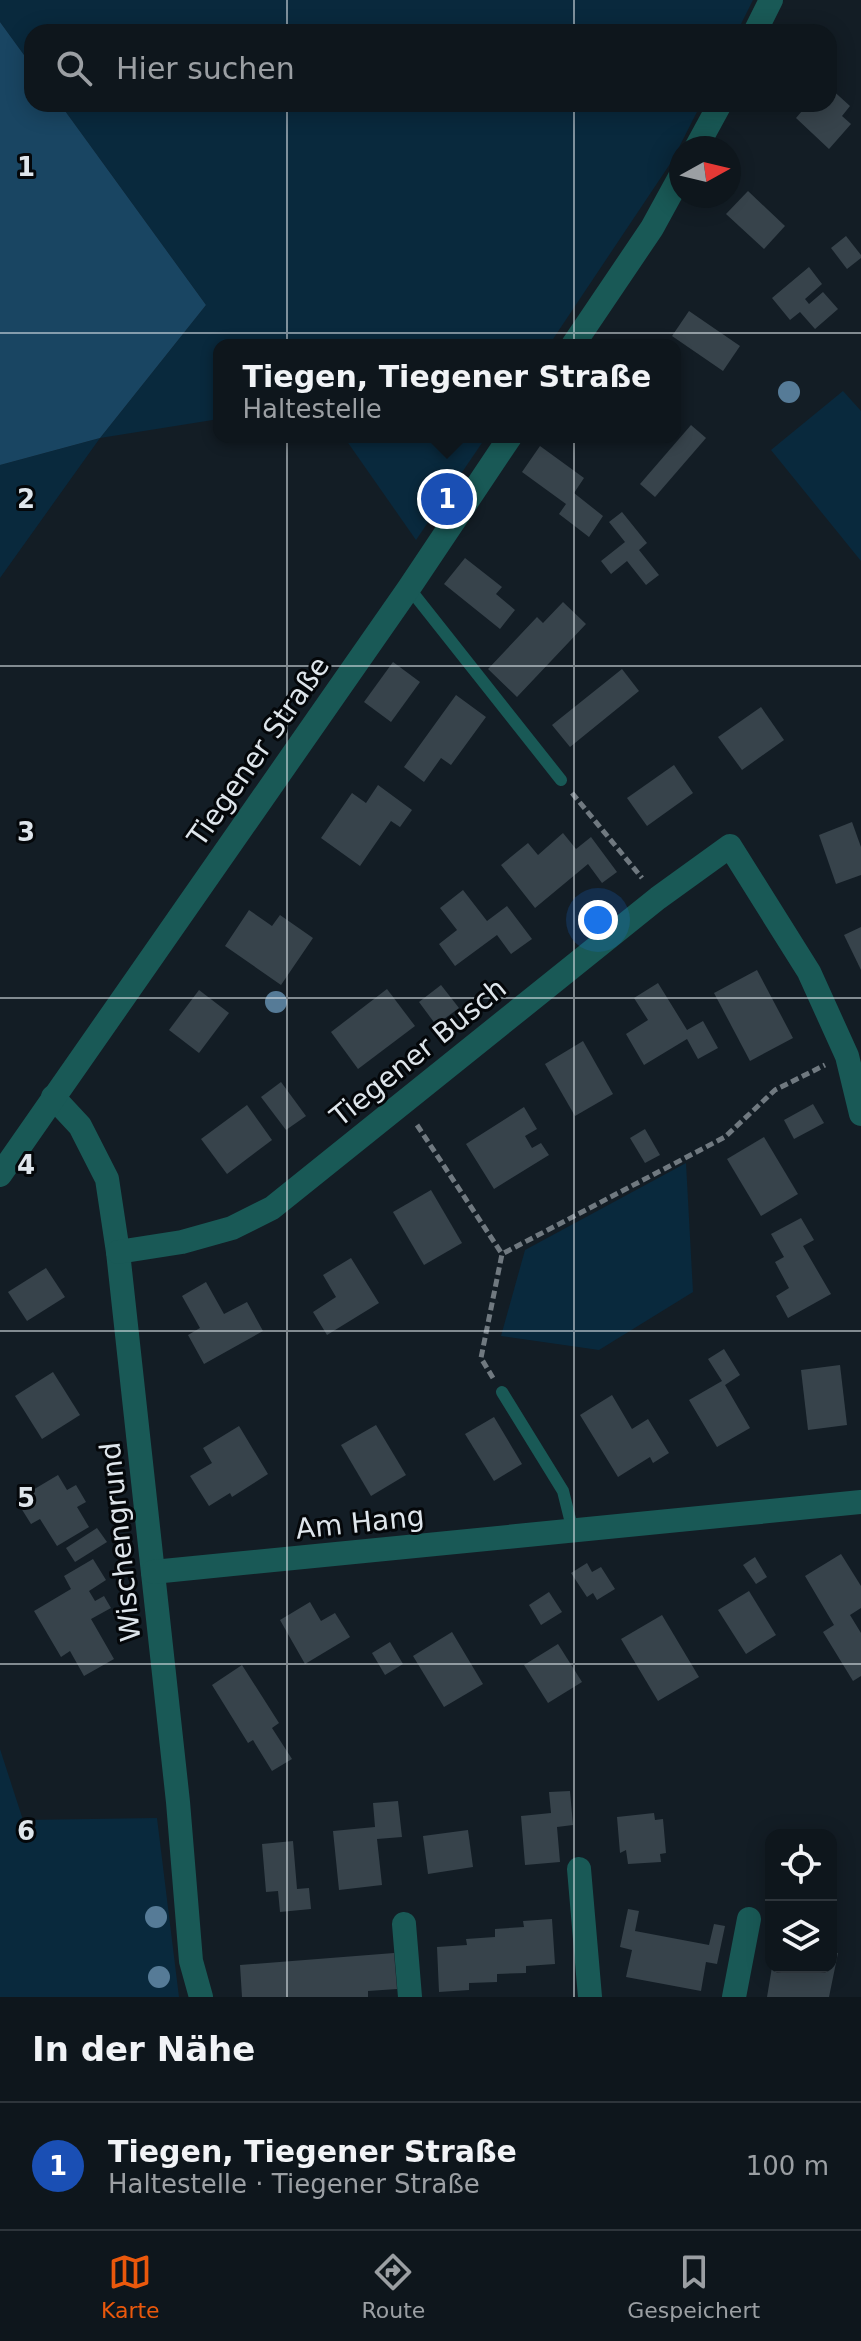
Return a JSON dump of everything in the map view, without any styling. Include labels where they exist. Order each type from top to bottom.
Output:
[{"type":"street","points":[[759,24],[771,0]]},
{"type":"street","points":[[703,136],[716,112]]},
{"type":"street","points":[[577,339],[652,228],[669,197]]},
{"type":"street","name":"Tiegener Straße","points":[[0,1175],[409,588],[506,443]]},
{"type":"street","name":"Tiegener Busch","points":[[118,1252],[182,1242],[220,1232],[272,1208],[658,898],[730,846],[809,972],[847,1056]]},
{"type":"street","points":[[847,1056],[861,1114]]},
{"type":"street","name":"Wischengrund","points":[[53,1097],[80,1126],[107,1179],[118,1252],[178,1802],[191,1961],[201,1997]]},
{"type":"street","name":"Am Hang","points":[[153,1572],[861,1502]]},
{"type":"street","points":[[579,1869],[590,1997]]},
{"type":"street","points":[[734,1997],[749,1919]]},
{"type":"street","points":[[404,1924],[410,1997]]},
{"type":"lane","points":[[409,588],[561,780]]},
{"type":"lane","points":[[502,1392],[563,1491],[573,1531]]},
{"type":"path","points":[[561,780],[658,898]]},
{"type":"path","points":[[502,1254],[725,1137],[775,1090],[847,1056]]},
{"type":"path","points":[[402,1103],[502,1254],[481,1358],[502,1392]]},
{"type":"shaded area","points":[[0,0],[753,0],[741,24],[24,24],[24,55],[0,22]]},
{"type":"shaded area","points":[[0,22],[24,55],[24,112],[66,112],[206,305],[100,438],[0,465]]},
{"type":"shaded area","points":[[66,112],[697,112],[685,136],[669,136],[669,165],[553,339],[213,339],[213,420],[100,438],[206,305]]},
{"type":"shaded area","points":[[843,391],[861,411],[861,561],[771,450]]},
{"type":"shaded area","points":[[100,438],[0,578],[0,465]]},
{"type":"shaded area","points":[[348,443],[482,443],[416,540]]},
{"type":"shaded area","points":[[686,1163],[693,1292],[599,1350],[501,1336],[525,1250]]},
{"type":"shaded area","points":[[0,1749],[23,1820],[157,1818],[179,1997],[0,1997]]},
{"type":"building","points":[[837,94],[850,106],[842,116],[851,124],[829,149],[796,118],[801,112],[837,112]]},
{"type":"building","points":[[748,191],[785,226],[764,249],[726,214],[732,208],[741,208],[741,198]]},
{"type":"building","points":[[846,236],[861,255],[847,269],[831,248]]},
{"type":"building","points":[[809,267],[822,284],[805,299],[809,304],[823,292],[838,309],[815,329],[800,312],[790,320],[772,298]]},
{"type":"building","points":[[689,311],[740,346],[723,371],[681,342],[681,339],[672,336]]},
{"type":"building","points":[[691,425],[706,438],[655,497],[640,484],[675,443],[681,443],[681,437]]},
{"type":"building","points":[[540,446],[584,478],[574,493],[603,516],[589,537],[559,514],[566,504],[522,472]]},
{"type":"building","points":[[622,512],[647,543],[639,550],[659,575],[646,585],[627,561],[611,574],[601,561],[625,542],[609,522]]},
{"type":"building","points":[[465,558],[502,587],[496,594],[515,610],[500,629],[444,584]]},
{"type":"building","points":[[563,602],[586,624],[517,697],[488,669],[537,617],[543,623]]},
{"type":"building","points":[[393,662],[420,682],[391,722],[364,702]]},
{"type":"building","points":[[622,669],[639,691],[570,747],[552,725]]},
{"type":"building","points":[[456,695],[486,717],[451,765],[441,758],[424,782],[404,767]]},
{"type":"building","points":[[761,707],[784,740],[742,770],[718,737]]},
{"type":"building","points":[[674,765],[693,793],[647,826],[627,798]]},
{"type":"building","points":[[378,785],[412,810],[400,827],[391,821],[360,866],[321,838],[352,793],[366,803]]},
{"type":"building","points":[[852,822],[861,847],[861,875],[836,884],[819,835]]},
{"type":"building","points":[[563,833],[576,849],[591,837],[617,872],[602,883],[588,864],[535,908],[501,865],[528,843],[538,855]]},
{"type":"building","points":[[463,890],[487,921],[507,906],[532,939],[511,954],[497,935],[455,966],[439,944],[457,930],[440,908]]},
{"type":"building","points":[[249,910],[272,926],[280,915],[313,938],[281,985],[225,946]]},
{"type":"building","points":[[861,927],[861,970],[844,935]]},
{"type":"building","points":[[757,970],[793,1038],[750,1061],[714,993]]},
{"type":"building","points":[[658,983],[687,1030],[703,1021],[718,1048],[698,1059],[687,1039],[644,1065],[626,1034],[648,1020],[634,998]]},
{"type":"building","points":[[441,985],[459,1008],[436,1025],[419,1002]]},
{"type":"building","points":[[387,989],[415,1026],[358,1069],[331,1032]]},
{"type":"building","points":[[199,990],[229,1013],[199,1053],[169,1030]]},
{"type":"building","points":[[583,1041],[613,1094],[575,1116],[545,1064]]},
{"type":"building","points":[[281,1082],[306,1116],[286,1130],[261,1097]]},
{"type":"building","points":[[813,1104],[824,1123],[794,1139],[784,1120]]},
{"type":"building","points":[[247,1105],[272,1140],[227,1174],[201,1139]]},
{"type":"building","points":[[524,1107],[537,1129],[525,1136],[532,1148],[541,1143],[549,1155],[494,1189],[466,1144]]},
{"type":"building","points":[[645,1129],[660,1155],[645,1163],[630,1138]]},
{"type":"building","points":[[764,1137],[798,1194],[761,1216],[727,1159]]},
{"type":"building","points":[[431,1190],[462,1243],[424,1265],[393,1212]]},
{"type":"building","points":[[801,1218],[814,1240],[803,1246],[831,1294],[788,1318],[776,1296],[789,1288],[775,1262],[784,1257],[771,1234]]},
{"type":"building","points":[[351,1258],[379,1303],[327,1335],[313,1312],[336,1297],[323,1275]]},
{"type":"building","points":[[46,1268],[65,1297],[27,1321],[8,1292]]},
{"type":"building","points":[[206,1282],[224,1314],[247,1302],[263,1331],[204,1364],[188,1335],[200,1328],[182,1296]]},
{"type":"building","points":[[724,1349],[740,1375],[725,1385],[750,1428],[717,1447],[689,1400],[722,1381],[708,1359]]},
{"type":"building","points":[[840,1365],[847,1425],[808,1430],[801,1370]]},
{"type":"building","points":[[53,1372],[80,1415],[42,1439],[15,1396]]},
{"type":"building","points":[[612,1395],[632,1429],[648,1419],[669,1453],[653,1463],[650,1457],[618,1477],[580,1415]]},
{"type":"building","points":[[494,1417],[522,1464],[494,1481],[465,1434]]},
{"type":"building","points":[[376,1425],[406,1475],[371,1496],[341,1445]]},
{"type":"building","points":[[239,1426],[268,1474],[232,1497],[230,1493],[209,1506],[190,1476],[212,1463],[203,1448]]},
{"type":"building","points":[[58,1475],[67,1490],[76,1485],[86,1502],[77,1507],[89,1527],[57,1546],[40,1519],[31,1524],[16,1500]]},
{"type":"building","points":[[97,1528],[107,1542],[75,1562],[66,1548]]},
{"type":"building","points":[[841,1554],[861,1586],[861,1608],[850,1615],[861,1633],[861,1676],[853,1681],[823,1632],[834,1625],[805,1576]]},
{"type":"building","points":[[755,1557],[767,1577],[756,1584],[743,1565]]},
{"type":"building","points":[[93,1559],[106,1580],[89,1591],[95,1601],[104,1596],[111,1608],[91,1619],[114,1659],[84,1676],[70,1651],[61,1657],[34,1611],[71,1589],[64,1576]]},
{"type":"building","points":[[587,1563],[592,1572],[601,1567],[615,1589],[597,1600],[593,1593],[587,1597],[571,1573]]},
{"type":"building","points":[[749,1591],[776,1635],[746,1654],[718,1610]]},
{"type":"building","points":[[549,1592],[562,1612],[541,1625],[529,1605]]},
{"type":"building","points":[[310,1602],[321,1621],[335,1613],[350,1637],[305,1664],[280,1620]]},
{"type":"building","points":[[662,1615],[699,1677],[658,1701],[621,1639]]},
{"type":"building","points":[[452,1632],[483,1684],[444,1707],[413,1656]]},
{"type":"building","points":[[390,1642],[403,1664],[385,1675],[372,1653]]},
{"type":"building","points":[[558,1644],[582,1682],[548,1703],[524,1665]]},
{"type":"building","points":[[242,1665],[279,1723],[272,1728],[292,1759],[272,1771],[253,1740],[248,1743],[212,1685]]},
{"type":"building","points":[[570,1791],[573,1825],[557,1827],[560,1862],[525,1865],[521,1816],[551,1813],[549,1792]]},
{"type":"building","points":[[398,1801],[402,1837],[377,1839],[382,1885],[339,1890],[333,1831],[375,1827],[373,1803]]},
{"type":"building","points":[[654,1813],[655,1820],[663,1819],[666,1853],[660,1854],[661,1862],[628,1864],[626,1850],[620,1853],[617,1817]]},
{"type":"building","points":[[468,1830],[473,1867],[428,1874],[423,1836]]},
{"type":"building","points":[[293,1841],[297,1889],[309,1888],[311,1909],[280,1912],[278,1891],[266,1892],[262,1844]]},
{"type":"building","points":[[628,1909],[639,1911],[635,1931],[709,1945],[714,1924],[725,1926],[717,1964],[706,1962],[701,1991],[626,1977],[632,1950],[620,1947]]},
{"type":"building","points":[[552,1919],[555,1964],[526,1966],[526,1973],[497,1974],[497,1982],[469,1983],[469,1990],[439,1992],[437,1947],[467,1945],[466,1939],[495,1937],[495,1929],[524,1927],[523,1921]]},
{"type":"building","points":[[394,1953],[397,1989],[368,1991],[368,1997],[242,1997],[240,1965]]},
{"type":"building","points":[[771,1973],[834,1973],[829,1997],[767,1997]]},
{"type":"place","name":"Tiegen, Tiegener Straße","points":[[447,499]]}]
